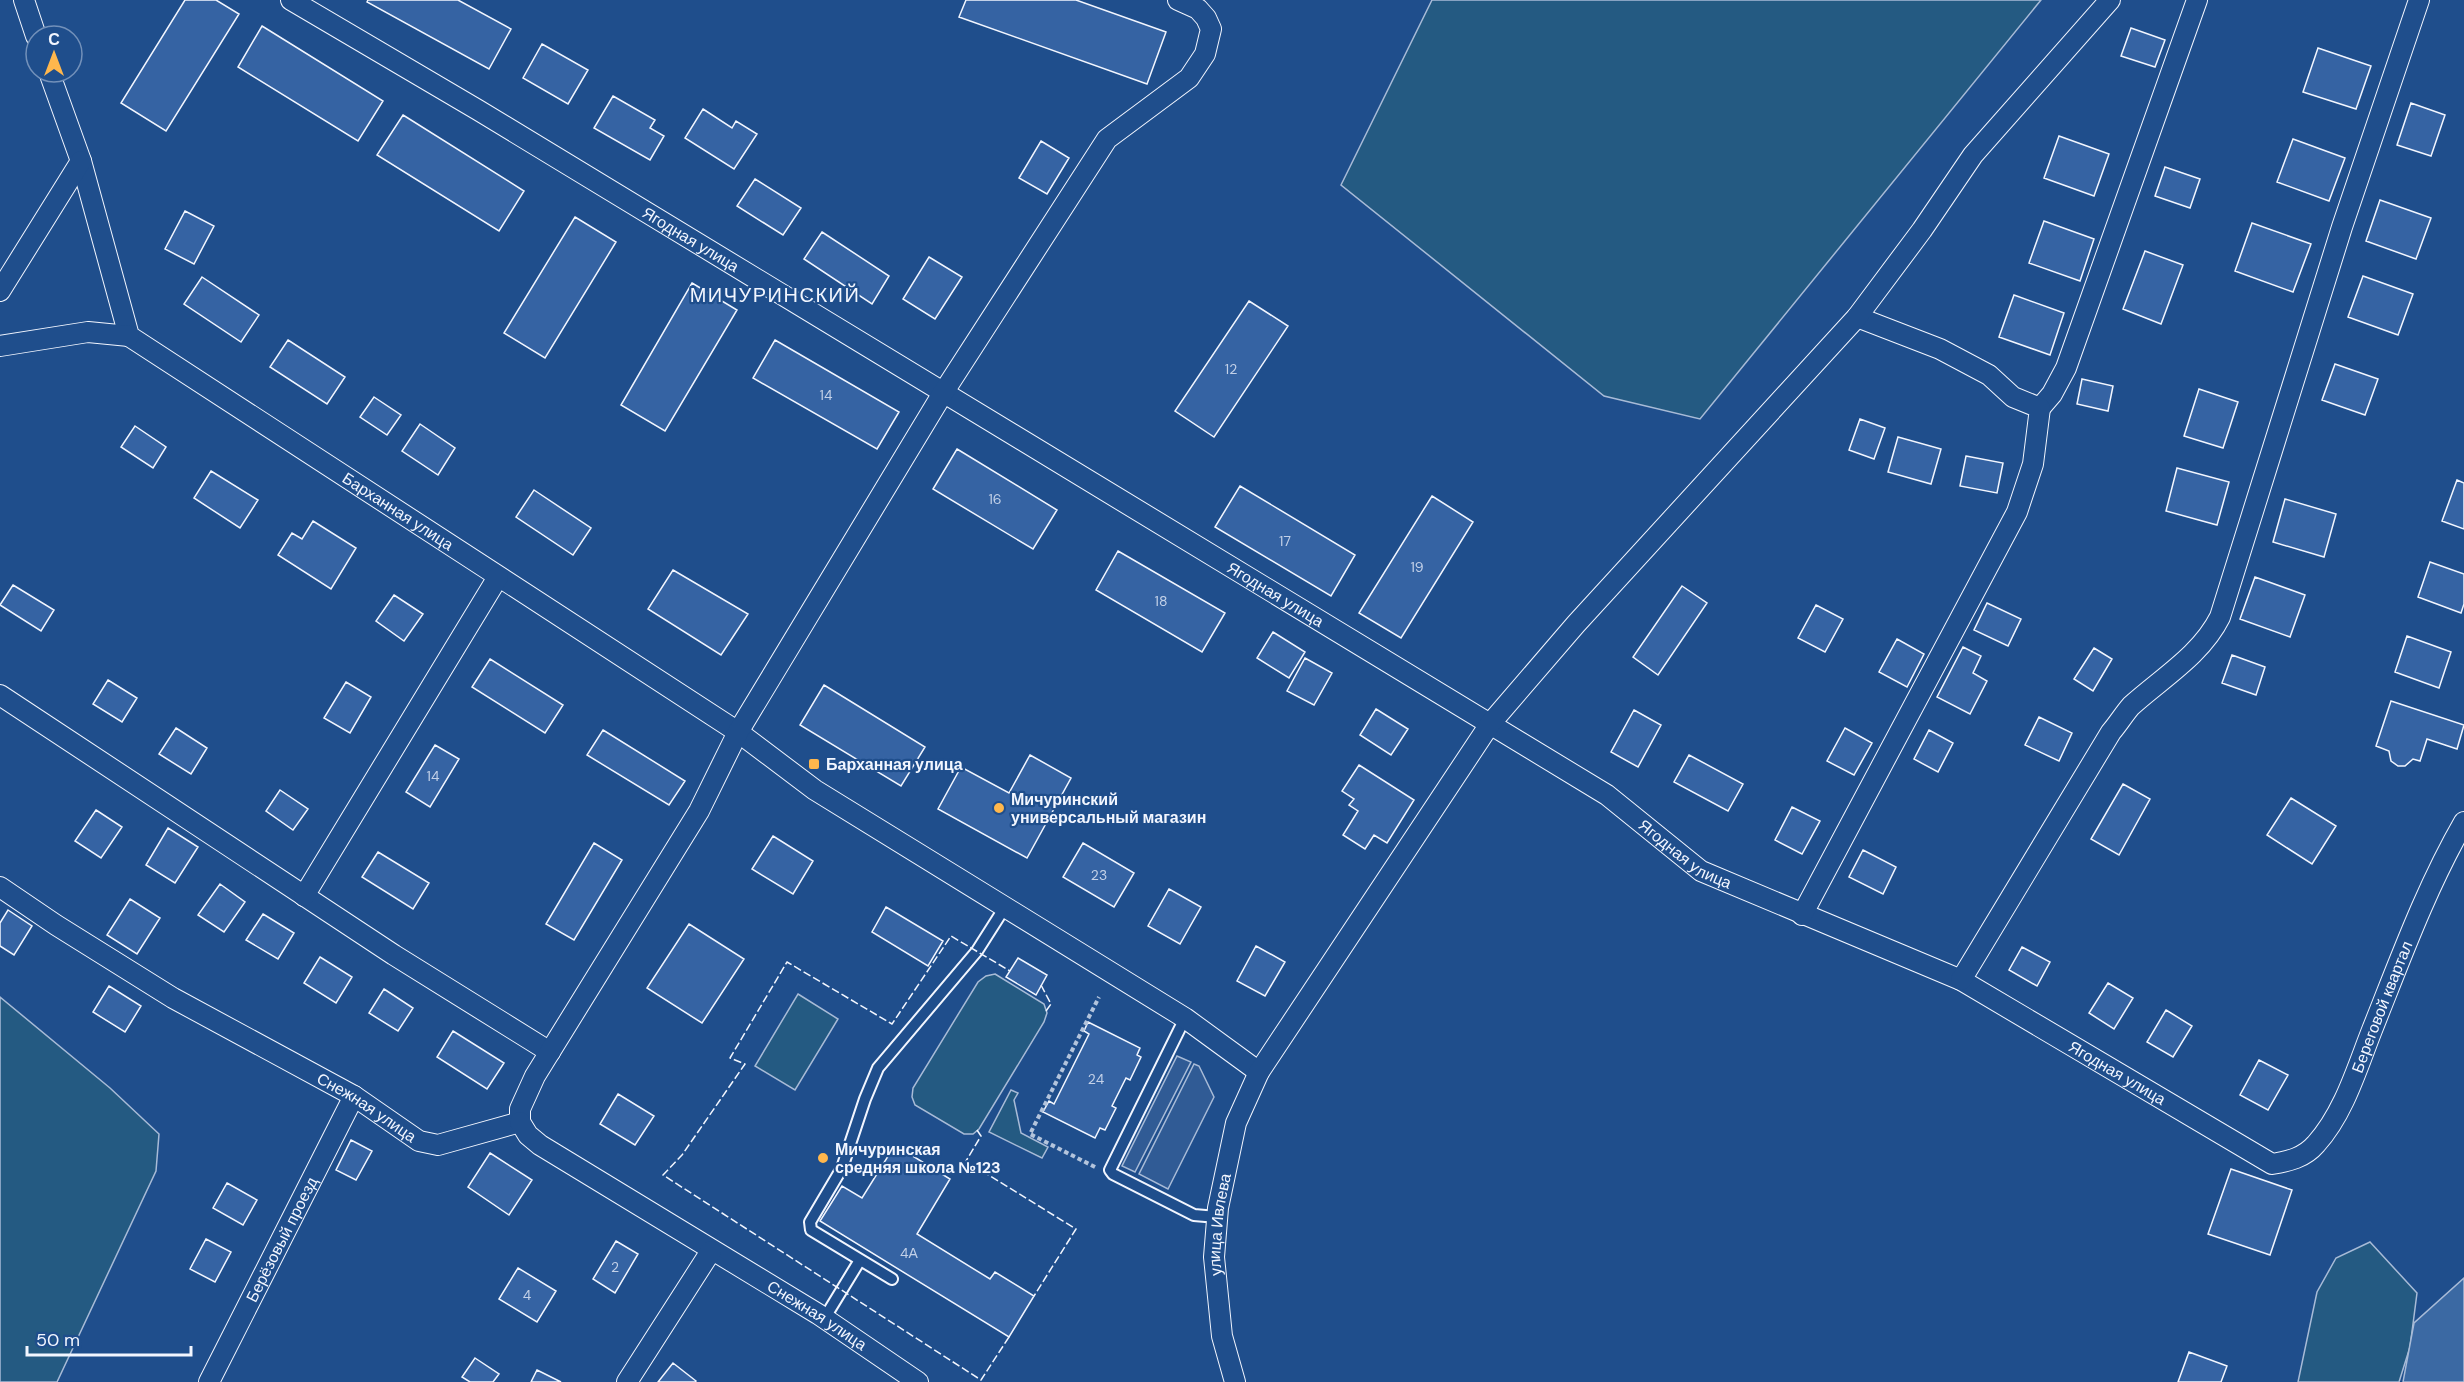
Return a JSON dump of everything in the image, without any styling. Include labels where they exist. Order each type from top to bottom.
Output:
[{"type":"street","points":[[24,0],[32,24]]},
{"type":"street","name":"Ягодная улица","points":[[291,0],[478,110],[1607,795],[1701,871],[1961,980],[2272,1164]]},
{"type":"street","points":[[520,1122],[520,1109],[525,1095],[699,811],[738,732],[943,393],[1107,139],[1189,78],[1205,54],[1211,29],[1206,18],[1198,9],[1178,0]]},
{"type":"street","name":"улица Ивлева","points":[[1235,1382],[1222,1336],[1214,1257],[1217,1217],[1236,1123],[1259,1072],[1490,724],[1576,624],[1857,317],[1922,230],[1973,156],[2110,0]]},
{"type":"street","points":[[1802,915],[2017,512],[2033,464],[2040,408],[2052,394],[2066,368],[2197,0]]},
{"type":"street","points":[[1961,980],[2112,732],[2129,708],[2205,642],[2220,617],[2342,227],[2419,0]]},
{"type":"street","points":[[0,346],[88,332],[129,336],[81,161],[53,84]]},
{"type":"street","points":[[0,291],[81,161]]},
{"type":"street","points":[[1857,317],[1940,348],[1989,375],[2013,397],[2040,408]]},
{"type":"street","name":"Барханная улица","points":[[129,336],[738,732],[815,790],[1185,1018],[1259,1072]]},
{"type":"street","points":[[304,896],[498,577]]},
{"type":"street","points":[[0,694],[394,955],[550,1052]]},
{"type":"street","name":"Береговой квартал","points":[[2272,1164],[2289,1162],[2305,1155],[2327,1130],[2347,1094],[2432,881],[2464,822]]},
{"type":"street","name":"Снежная улица","points":[[0,887],[173,998],[354,1096],[419,1141],[438,1145],[520,1122],[528,1135],[540,1145],[824,1319],[918,1382]]},
{"type":"street","name":"Берёзовый проезд","points":[[208,1382],[354,1096]]},
{"type":"street","points":[[627,1382],[711,1251]]},
{"type":"lane","points":[[892,1278],[811,1230],[810,1222],[842,1168],[878,1068],[970,960],[1005,907]]},
{"type":"lane","points":[[1185,1018],[1110,1170],[1113,1174],[1194,1215],[1217,1217]]},
{"type":"lane","points":[[824,1319],[860,1260]]},
{"type":"path","points":[[1099,997],[1030,1134],[1096,1167],[1110,1170]]},
{"type":"shaded area","points":[[1432,0],[2041,0],[1700,419],[1604,396],[1341,185]]},
{"type":"shaded area","points":[[995,974],[1044,1004],[1047,1013],[1044,1022],[979,1129],[973,1134],[964,1134],[915,1105],[912,1097],[913,1088],[978,982],[986,976]]},
{"type":"shaded area","points":[[798,994],[838,1019],[795,1090],[755,1066]]},
{"type":"shaded area","points":[[0,997],[110,1088],[159,1134],[156,1171],[57,1382],[0,1382]]},
{"type":"shaded area","points":[[1177,1056],[1191,1062],[1135,1172],[1122,1166]]},
{"type":"shaded area","points":[[1194,1064],[1199,1066],[1214,1097],[1168,1189],[1139,1174]]},
{"type":"shaded area","points":[[1011,1090],[1018,1093],[1014,1100],[1021,1133],[1048,1147],[1042,1158],[989,1132]]},
{"type":"shaded area","points":[[2370,1242],[2417,1293],[2410,1347],[2399,1382],[2298,1382],[2317,1292],[2336,1258]]},
{"type":"shaded area","points":[[2464,1278],[2464,1382],[2403,1382],[2414,1323]]},
{"type":"building","points":[[185,0],[216,0],[239,14],[166,131],[121,103]]},
{"type":"building","points":[[368,0],[458,0],[511,29],[489,69],[367,2]]},
{"type":"building","points":[[966,0],[1076,0],[1166,32],[1147,84],[959,17]]},
{"type":"building","points":[[262,26],[383,101],[358,141],[238,67]]},
{"type":"building","points":[[2131,28],[2165,40],[2155,67],[2121,56]]},
{"type":"building","points":[[542,44],[588,70],[568,104],[523,78]]},
{"type":"building","points":[[2318,48],[2371,66],[2356,109],[2303,92]]},
{"type":"building","points":[[613,96],[655,120],[650,128],[664,136],[650,160],[594,128]]},
{"type":"building","points":[[2411,103],[2445,115],[2431,156],[2397,145]]},
{"type":"building","points":[[703,109],[732,128],[736,121],[757,134],[734,169],[685,138]]},
{"type":"building","points":[[403,115],[524,191],[499,231],[377,155]]},
{"type":"building","points":[[2059,136],[2109,154],[2094,196],[2044,178]]},
{"type":"building","points":[[2293,139],[2345,158],[2329,201],[2277,182]]},
{"type":"building","points":[[1041,141],[1069,158],[1047,194],[1019,178]]},
{"type":"building","points":[[2165,167],[2200,179],[2190,208],[2155,196]]},
{"type":"building","points":[[755,179],[801,208],[783,235],[737,206]]},
{"type":"building","points":[[2380,200],[2431,218],[2416,259],[2366,241]]},
{"type":"building","points":[[185,211],[214,226],[194,264],[165,249]]},
{"type":"building","points":[[575,217],[616,242],[545,358],[504,333]]},
{"type":"building","points":[[2044,221],[2094,239],[2080,281],[2029,263]]},
{"type":"building","points":[[2252,223],[2311,244],[2293,292],[2235,271]]},
{"type":"building","points":[[822,232],[889,276],[872,304],[804,259]]},
{"type":"building","points":[[2145,251],[2183,265],[2161,324],[2123,309]]},
{"type":"building","points":[[929,257],[962,277],[935,319],[903,299]]},
{"type":"building","points":[[2363,276],[2413,294],[2398,335],[2348,317]]},
{"type":"building","points":[[202,277],[259,315],[241,342],[184,304]]},
{"type":"building","points":[[692,283],[737,310],[665,431],[621,405]]},
{"type":"building","points":[[2014,295],[2064,313],[2050,355],[1999,337]]},
{"type":"building","points":[[1249,301],[1288,326],[1214,437],[1175,411]]},
{"type":"building","points":[[288,340],[345,377],[327,404],[270,367]]},
{"type":"building","points":[[775,340],[899,412],[877,449],[753,378]]},
{"type":"building","points":[[2335,364],[2378,379],[2365,415],[2322,400]]},
{"type":"building","points":[[2082,379],[2113,386],[2108,411],[2077,404]]},
{"type":"building","points":[[2199,389],[2238,402],[2223,448],[2184,436]]},
{"type":"building","points":[[374,397],[401,415],[387,435],[360,417]]},
{"type":"building","points":[[1860,419],[1885,428],[1874,459],[1849,450]]},
{"type":"building","points":[[420,424],[455,448],[438,475],[402,451]]},
{"type":"building","points":[[135,426],[166,447],[153,468],[121,447]]},
{"type":"building","points":[[1898,437],[1941,449],[1931,484],[1888,472]]},
{"type":"building","points":[[957,449],[1057,510],[1033,549],[933,489]]},
{"type":"building","points":[[1966,456],[2003,463],[1997,493],[1960,486]]},
{"type":"building","points":[[2177,468],[2229,482],[2217,525],[2166,511]]},
{"type":"building","points":[[211,471],[258,500],[240,528],[194,498]]},
{"type":"building","points":[[2457,480],[2464,483],[2464,529],[2442,521]]},
{"type":"building","points":[[1240,486],[1355,555],[1331,596],[1215,527]]},
{"type":"building","points":[[534,490],[591,528],[573,555],[516,517]]},
{"type":"building","points":[[1432,496],[1473,522],[1401,638],[1359,613]]},
{"type":"building","points":[[2285,499],[2336,514],[2324,557],[2273,542]]},
{"type":"building","points":[[313,521],[356,548],[331,589],[278,555],[292,533],[302,539]]},
{"type":"building","points":[[1118,551],[1225,613],[1202,652],[1096,590]]},
{"type":"building","points":[[2430,562],[2464,574],[2464,604],[2461,613],[2418,597]]},
{"type":"building","points":[[673,570],[748,614],[721,655],[648,609]]},
{"type":"building","points":[[2255,577],[2305,595],[2290,637],[2240,619]]},
{"type":"building","points":[[13,585],[54,610],[41,631],[0,605]]},
{"type":"building","points":[[1682,586],[1707,603],[1658,675],[1633,657]]},
{"type":"building","points":[[394,595],[423,614],[404,641],[376,621]]},
{"type":"building","points":[[1987,603],[2021,619],[2008,646],[1974,630]]},
{"type":"building","points":[[1816,605],[1843,619],[1825,652],[1798,638]]},
{"type":"building","points":[[1273,632],[1305,652],[1289,678],[1257,658]]},
{"type":"building","points":[[2407,636],[2451,652],[2439,688],[2395,672]]},
{"type":"building","points":[[1897,639],[1924,654],[1907,687],[1879,672]]},
{"type":"building","points":[[1963,647],[1981,656],[1973,673],[1987,681],[1970,714],[1937,697]]},
{"type":"building","points":[[2094,648],[2112,659],[2093,691],[2074,679]]},
{"type":"building","points":[[2232,655],[2265,667],[2256,695],[2222,683]]},
{"type":"building","points":[[1305,658],[1332,673],[1314,705],[1287,691]]},
{"type":"building","points":[[490,659],[563,705],[545,733],[472,687]]},
{"type":"building","points":[[108,680],[137,698],[122,722],[93,704]]},
{"type":"building","points":[[346,682],[371,697],[350,733],[324,718]]},
{"type":"building","points":[[824,685],[925,747],[901,786],[800,725]]},
{"type":"building","points":[[2391,701],[2464,725],[2457,749],[2427,739],[2420,761],[2413,759],[2405,766],[2398,766],[2391,761],[2389,751],[2376,746]]},
{"type":"building","points":[[1376,709],[1408,729],[1391,755],[1360,735]]},
{"type":"building","points":[[1634,710],[1661,725],[1638,767],[1611,752]]},
{"type":"building","points":[[2039,717],[2072,733],[2059,761],[2025,745]]},
{"type":"building","points":[[176,728],[207,748],[191,774],[159,754]]},
{"type":"building","points":[[1845,728],[1872,743],[1854,775],[1827,761]]},
{"type":"building","points":[[603,730],[685,781],[669,805],[587,755]]},
{"type":"building","points":[[1929,730],[1953,743],[1938,772],[1914,759]]},
{"type":"building","points":[[435,745],[459,759],[430,807],[406,792]]},
{"type":"building","points":[[1030,755],[1071,778],[1027,858],[938,809],[961,767],[1009,793]]},
{"type":"building","points":[[1689,755],[1743,784],[1728,811],[1674,782]]},
{"type":"building","points":[[1359,765],[1414,800],[1387,843],[1374,835],[1365,849],[1343,835],[1358,811],[1349,805],[1354,799],[1342,791]]},
{"type":"building","points":[[2123,784],[2150,799],[2119,855],[2091,839]]},
{"type":"building","points":[[280,790],[308,809],[293,830],[266,811]]},
{"type":"building","points":[[2291,798],[2336,826],[2312,864],[2267,835]]},
{"type":"building","points":[[1792,807],[1820,821],[1802,854],[1775,840]]},
{"type":"building","points":[[96,810],[122,827],[101,858],[75,841]]},
{"type":"building","points":[[168,828],[198,847],[175,883],[146,865]]},
{"type":"building","points":[[773,836],[813,861],[793,894],[752,869]]},
{"type":"building","points":[[594,843],[622,860],[574,940],[546,924]]},
{"type":"building","points":[[1083,843],[1134,873],[1114,907],[1063,877]]},
{"type":"building","points":[[1863,850],[1896,867],[1883,894],[1849,877]]},
{"type":"building","points":[[378,852],[429,883],[413,909],[362,877]]},
{"type":"building","points":[[220,884],[245,902],[224,932],[198,915]]},
{"type":"building","points":[[1169,889],[1201,907],[1180,944],[1148,926]]},
{"type":"building","points":[[130,899],[160,918],[137,954],[107,935]]},
{"type":"building","points":[[886,907],[943,941],[928,966],[872,932]]},
{"type":"building","points":[[8,910],[32,926],[14,955],[0,946],[0,923]]},
{"type":"building","points":[[263,914],[294,933],[278,959],[246,940]]},
{"type":"building","points":[[689,924],[744,959],[702,1023],[647,988]]},
{"type":"building","points":[[1256,946],[1285,962],[1265,996],[1237,981]]},
{"type":"building","points":[[2022,947],[2050,962],[2037,986],[2009,970]]},
{"type":"building","points":[[320,957],[352,977],[336,1003],[304,983]]},
{"type":"building","points":[[1018,958],[1047,975],[1036,995],[1006,977]]},
{"type":"building","points":[[2108,983],[2133,998],[2114,1029],[2089,1013]]},
{"type":"building","points":[[109,986],[141,1006],[125,1032],[93,1012]]},
{"type":"building","points":[[384,989],[413,1008],[398,1031],[369,1013]]},
{"type":"building","points":[[2166,1010],[2192,1026],[2173,1057],[2147,1042]]},
{"type":"building","points":[[1088,1022],[1140,1048],[1137,1055],[1141,1057],[1130,1080],[1126,1078],[1112,1106],[1116,1108],[1105,1130],[1100,1128],[1095,1138],[1043,1112],[1049,1101],[1054,1104],[1089,1034],[1084,1031]]},
{"type":"building","points":[[453,1031],[504,1063],[487,1089],[437,1057]]},
{"type":"building","points":[[2259,1060],[2288,1075],[2268,1110],[2240,1095]]},
{"type":"building","points":[[618,1094],[654,1116],[635,1145],[600,1124]]},
{"type":"building","points":[[351,1140],[372,1151],[356,1180],[336,1170]]},
{"type":"building","points":[[895,1145],[950,1179],[917,1234],[990,1279],[995,1272],[1034,1296],[1009,1337],[820,1221],[842,1186],[862,1198]]},
{"type":"building","points":[[490,1153],[532,1180],[509,1215],[468,1187]]},
{"type":"building","points":[[2231,1169],[2292,1190],[2270,1255],[2208,1234]]},
{"type":"building","points":[[227,1183],[257,1200],[243,1225],[213,1208]]},
{"type":"building","points":[[206,1239],[231,1252],[215,1282],[190,1269]]},
{"type":"building","points":[[616,1241],[638,1254],[615,1293],[593,1279]]},
{"type":"building","points":[[518,1268],[556,1291],[537,1322],[499,1299]]},
{"type":"building","points":[[2189,1352],[2227,1366],[2221,1382],[2178,1382]]},
{"type":"building","points":[[475,1358],[499,1374],[493,1382],[470,1382],[462,1377]]},
{"type":"building","points":[[673,1363],[696,1381],[658,1382]]},
{"type":"building","points":[[537,1370],[561,1382],[531,1382]]},
{"type":"fence","points":[[1009,1337],[981,1380],[663,1175],[682,1155],[745,1064],[730,1058],[787,962],[892,1024],[951,936],[1010,971]]},
{"type":"fence","points":[[1041,985],[1051,1004],[1046,1011]]},
{"type":"fence","points":[[977,1130],[981,1136],[966,1161],[1076,1229],[1034,1296]]},
{"type":"place","name":"Барханная улица","points":[[814,764]]},
{"type":"place","name":"Мичуринский универсальный магазин","points":[[999,808]]},
{"type":"place","name":"Мичуринская средняя школа №123","points":[[823,1158]]},
{"type":"district","name":"МИЧУРИНСКИЙ","points":[[775,295]]}]
